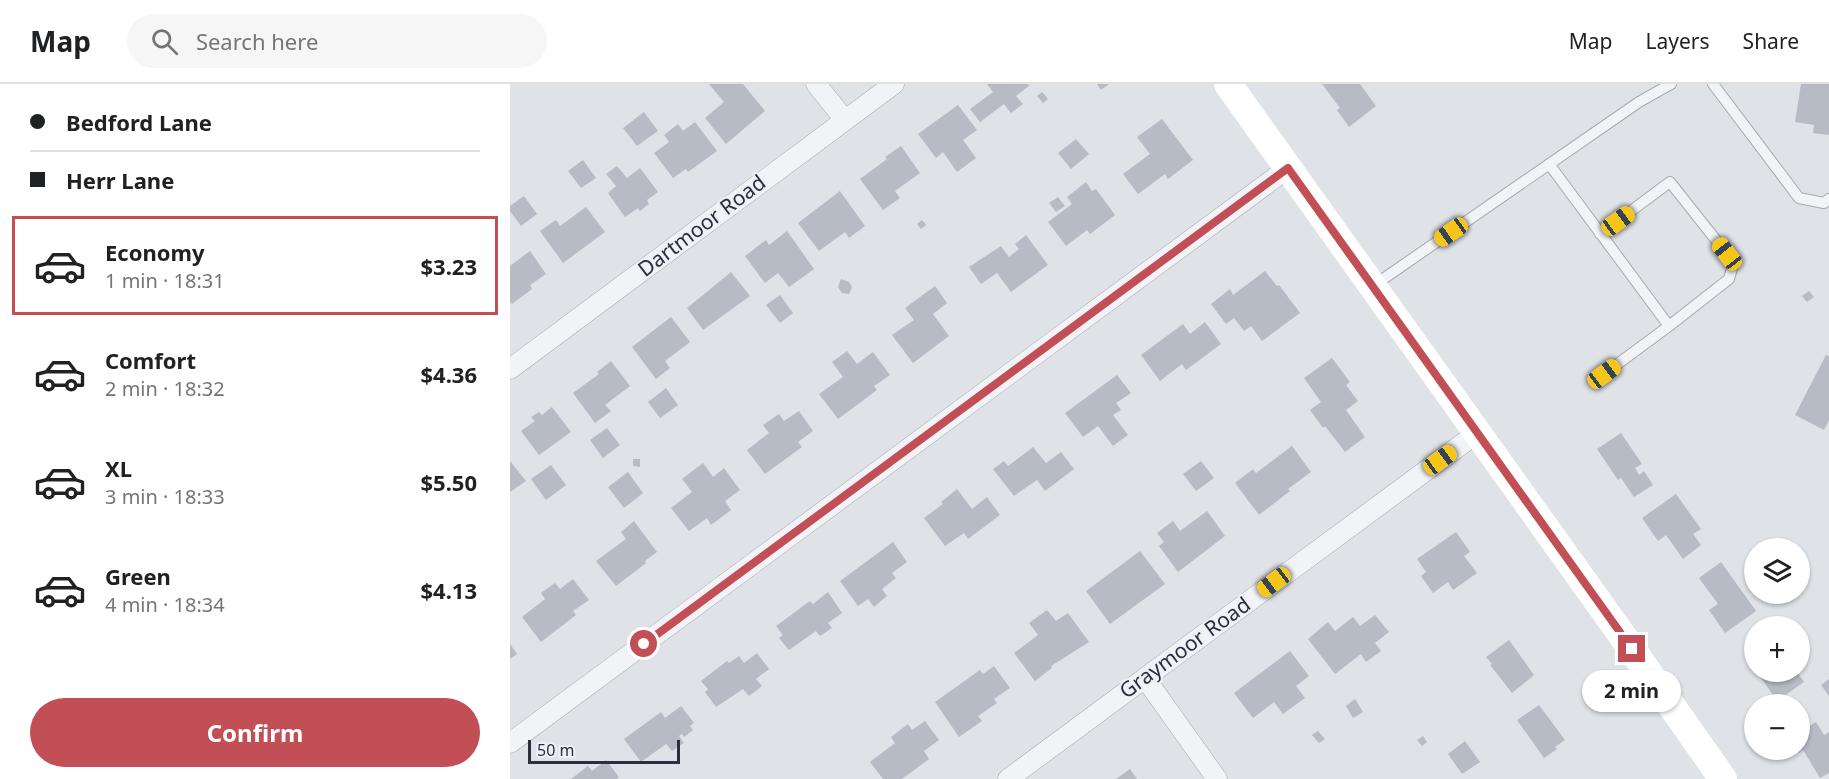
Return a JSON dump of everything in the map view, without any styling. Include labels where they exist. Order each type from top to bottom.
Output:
[{"type":"main road","points":[[1227,84],[1723,779]]},
{"type":"street","points":[[816,84],[845,120]]},
{"type":"street","name":"Dartmoor Road","points":[[510,369],[894,84]]},
{"type":"street","points":[[510,743],[1288,168]]},
{"type":"street","name":"Graymoor Road","points":[[1008,779],[1477,433]]},
{"type":"street","points":[[1145,678],[1217,779]]},
{"type":"lane","points":[[1372,286],[1639,102],[1671,84]]},
{"type":"lane","points":[[1713,84],[1799,198],[1824,203],[1829,200]]},
{"type":"lane","points":[[1548,164],[1669,326]]},
{"type":"lane","points":[[1600,234],[1670,182],[1727,254],[1733,266],[1729,279],[1604,374]]},
{"type":"building","points":[[709,84],[743,84],[765,111],[726,144],[705,118],[724,102]]},
{"type":"building","points":[[987,84],[1028,84],[1029,86],[1016,96],[1023,104],[1011,113],[1004,104],[980,122],[970,109],[993,92]]},
{"type":"building","points":[[1097,84],[1109,84],[1101,90]]},
{"type":"building","points":[[1322,84],[1360,84],[1376,106],[1349,127],[1337,110],[1340,108]]},
{"type":"building","points":[[1801,84],[1829,84],[1829,135],[1813,133],[1814,125],[1795,122]]},
{"type":"building","points":[[1042,92],[1048,99],[1043,103],[1037,96]]},
{"type":"building","points":[[958,105],[977,130],[963,140],[976,158],[957,172],[943,152],[936,158],[918,134]]},
{"type":"building","points":[[644,112],[658,131],[637,146],[623,128]]},
{"type":"building","points":[[1162,119],[1193,160],[1168,179],[1165,174],[1138,194],[1123,174],[1150,154],[1137,137]]},
{"type":"building","points":[[695,122],[717,151],[688,172],[686,169],[673,178],[654,153],[669,142],[664,135],[678,124],[683,131]]},
{"type":"building","points":[[1076,139],[1089,154],[1071,169],[1058,153]]},
{"type":"building","points":[[901,146],[920,173],[895,191],[900,198],[883,210],[860,179]]},
{"type":"building","points":[[583,160],[596,178],[581,188],[568,171]]},
{"type":"building","points":[[617,166],[627,178],[640,168],[658,192],[647,200],[649,204],[640,211],[638,208],[625,217],[608,193],[616,186],[606,174]]},
{"type":"building","points":[[1086,182],[1092,191],[1096,189],[1115,215],[1090,234],[1087,230],[1066,246],[1048,222],[1072,204],[1067,197]]},
{"type":"building","points":[[840,191],[865,226],[849,238],[845,232],[819,251],[798,223]]},
{"type":"building","points":[[524,196],[537,214],[521,226],[510,211],[510,206]]},
{"type":"building","points":[[1058,197],[1065,206],[1056,212],[1049,203]]},
{"type":"building","points":[[586,207],[605,232],[563,263],[540,231],[556,220],[560,226]]},
{"type":"building","points":[[922,220],[926,225],[921,229],[917,224]]},
{"type":"building","points":[[787,231],[814,269],[789,287],[778,273],[765,283],[745,256],[766,240],[769,245]]},
{"type":"building","points":[[1026,235],[1048,265],[1011,292],[997,273],[981,284],[969,267],[1001,246],[1009,257],[1019,249],[1015,244]]},
{"type":"building","points":[[530,251],[546,274],[530,285],[532,289],[512,304],[510,301],[510,266]]},
{"type":"building","points":[[1265,271],[1300,313],[1262,341],[1251,326],[1244,331],[1234,318],[1226,324],[1211,304],[1230,289],[1233,295]]},
{"type":"building","points":[[731,272],[750,296],[703,330],[687,308]]},
{"type":"building","points":[[841,279],[849,282],[852,287],[849,294],[842,293],[838,287]]},
{"type":"building","points":[[935,286],[947,303],[933,314],[949,336],[913,363],[892,335],[914,320],[905,308]]},
{"type":"building","points":[[1809,291],[1814,297],[1807,302],[1802,296]]},
{"type":"building","points":[[780,295],[793,313],[780,323],[766,305]]},
{"type":"building","points":[[671,317],[690,342],[665,361],[670,368],[656,379],[632,347]]},
{"type":"building","points":[[1205,322],[1221,344],[1186,370],[1182,364],[1160,381],[1141,355],[1183,324],[1190,334]]},
{"type":"building","points":[[847,351],[857,364],[873,352],[890,375],[874,386],[877,390],[838,419],[819,394],[843,377],[832,362]]},
{"type":"building","points":[[1826,355],[1829,356],[1829,420],[1824,430],[1795,415]]},
{"type":"building","points":[[1332,358],[1350,382],[1346,385],[1358,401],[1346,410],[1365,437],[1345,452],[1310,410],[1321,402],[1304,378]]},
{"type":"building","points":[[611,361],[630,386],[605,405],[611,411],[595,423],[573,393],[599,374],[597,372]]},
{"type":"building","points":[[1117,375],[1131,393],[1116,403],[1121,410],[1113,415],[1128,435],[1113,446],[1098,426],[1083,437],[1065,413]]},
{"type":"building","points":[[666,388],[678,405],[660,418],[648,402]]},
{"type":"building","points":[[552,407],[571,432],[539,455],[521,431],[535,421],[531,417],[539,412],[542,415]]},
{"type":"building","points":[[799,411],[813,431],[798,442],[802,447],[765,474],[747,450],[769,433],[763,425],[779,414],[784,421]]},
{"type":"building","points":[[607,428],[620,445],[603,458],[590,440]]},
{"type":"building","points":[[1621,433],[1642,464],[1635,468],[1639,475],[1644,471],[1653,485],[1634,497],[1621,478],[1618,480],[1597,449]]},
{"type":"building","points":[[1292,446],[1311,472],[1259,515],[1235,483],[1253,469],[1256,473]]},
{"type":"building","points":[[1033,447],[1046,463],[1061,452],[1074,469],[1045,491],[1037,480],[1014,496],[993,469],[1004,461],[1008,466]]},
{"type":"building","points":[[633,459],[640,459],[640,467],[633,466]]},
{"type":"building","points":[[510,461],[526,481],[510,492]]},
{"type":"building","points":[[1201,461],[1214,478],[1196,491],[1183,474]]},
{"type":"building","points":[[703,463],[713,477],[724,468],[740,490],[725,501],[731,510],[711,525],[707,518],[689,531],[671,508],[692,492],[682,479]]},
{"type":"building","points":[[551,465],[566,485],[546,500],[531,479]]},
{"type":"building","points":[[628,472],[643,493],[624,508],[608,487]]},
{"type":"building","points":[[957,489],[972,509],[987,497],[1000,515],[968,539],[964,533],[945,546],[924,518],[943,504],[941,502]]},
{"type":"building","points":[[1676,494],[1701,529],[1693,534],[1701,545],[1683,559],[1666,535],[1658,541],[1642,518]]},
{"type":"building","points":[[1207,511],[1225,536],[1178,572],[1159,546],[1164,542],[1157,533],[1173,521],[1180,531]]},
{"type":"building","points":[[634,521],[657,552],[616,586],[596,561],[626,539],[621,532]]},
{"type":"building","points":[[1456,532],[1470,552],[1464,556],[1477,573],[1453,590],[1448,582],[1433,593],[1421,576],[1426,572],[1417,559]]},
{"type":"building","points":[[893,542],[907,562],[892,573],[896,578],[882,589],[887,596],[874,607],[868,599],[858,606],[840,581]]},
{"type":"building","points":[[1140,551],[1165,584],[1110,624],[1086,591]]},
{"type":"building","points":[[1721,562],[1744,594],[1744,604],[1751,604],[1756,611],[1749,616],[1744,616],[1744,620],[1725,633],[1709,610],[1718,604],[1699,578]]},
{"type":"building","points":[[573,579],[589,600],[573,611],[576,615],[541,642],[522,617],[545,599],[541,593],[555,583],[560,589]]},
{"type":"building","points":[[828,592],[842,613],[828,623],[832,628],[820,636],[816,631],[789,650],[779,638],[783,635],[776,626],[810,601],[813,604]]},
{"type":"building","points":[[1047,610],[1056,621],[1068,613],[1089,642],[1051,666],[1052,668],[1035,681],[1014,653],[1038,635],[1029,623]]},
{"type":"building","points":[[1375,615],[1389,632],[1375,643],[1381,651],[1366,662],[1361,654],[1335,674],[1308,639],[1328,622],[1335,631],[1353,617],[1360,626]]},
{"type":"building","points":[[1509,640],[1534,675],[1512,693],[1486,657]]},
{"type":"building","points":[[510,644],[517,654],[510,659]]},
{"type":"building","points":[[1290,651],[1309,676],[1296,686],[1305,698],[1283,714],[1274,702],[1253,718],[1234,693]]},
{"type":"building","points":[[757,653],[769,669],[756,679],[762,686],[749,696],[743,689],[716,707],[705,692],[708,689],[701,681],[727,661],[729,663],[739,656],[744,663]]},
{"type":"building","points":[[994,666],[1010,688],[994,699],[997,703],[978,716],[982,721],[959,737],[935,702],[980,670],[983,674]]},
{"type":"building","points":[[1829,679],[1829,696],[1821,685]]},
{"type":"building","points":[[1764,682],[1804,682],[1787,694],[1772,694]]},
{"type":"building","points":[[1355,699],[1363,712],[1353,718],[1346,706]]},
{"type":"building","points":[[1539,705],[1565,740],[1544,758],[1517,720]]},
{"type":"building","points":[[681,706],[694,723],[690,726],[693,730],[684,737],[682,734],[679,736],[684,743],[672,751],[666,744],[641,762],[624,739],[661,712],[665,718]]},
{"type":"building","points":[[925,721],[939,740],[924,751],[929,759],[902,779],[883,779],[870,762],[895,743],[891,737],[908,724],[912,730]]},
{"type":"building","points":[[1816,722],[1824,735],[1829,732],[1829,773],[1820,778],[1809,760],[1810,726]]},
{"type":"building","points":[[1318,731],[1325,739],[1319,743],[1312,735]]},
{"type":"building","points":[[1423,736],[1427,742],[1422,746],[1417,740]]},
{"type":"building","points":[[1465,741],[1480,762],[1462,774],[1448,754]]},
{"type":"building","points":[[606,760],[619,777],[617,779],[571,779],[588,766],[592,771]]},
{"type":"building","points":[[1130,769],[1137,779],[1116,779]]},
{"type":"route","points":[[644,644],[1288,168],[1632,649]]}]
